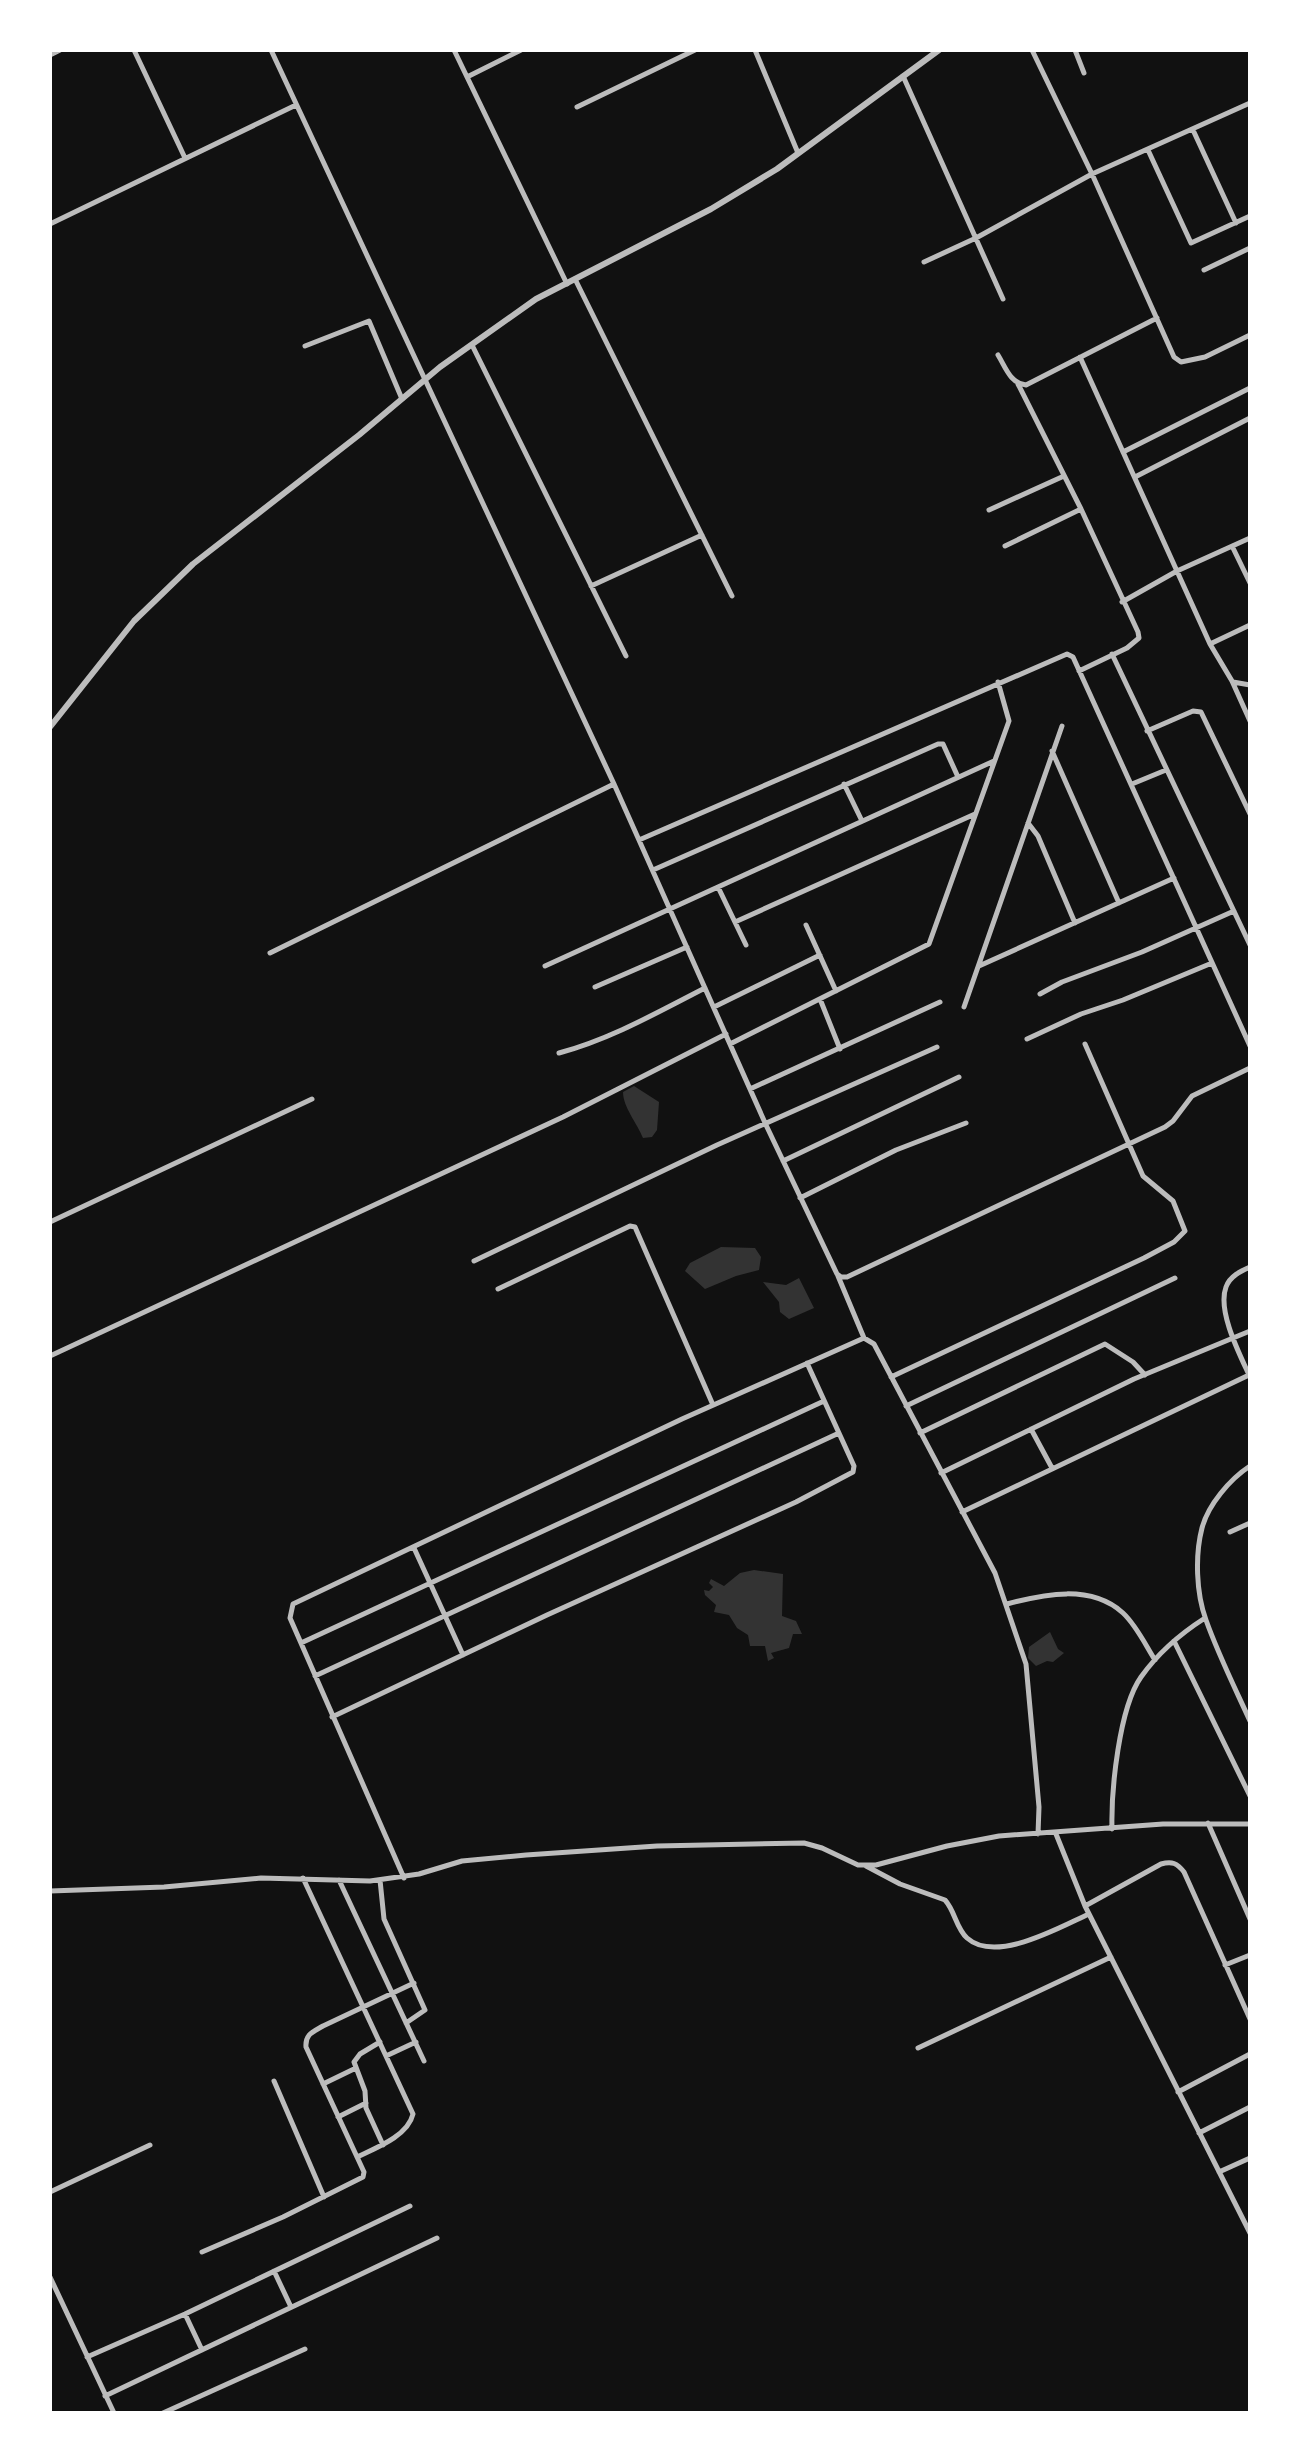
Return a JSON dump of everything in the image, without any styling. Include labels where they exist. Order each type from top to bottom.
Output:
[{"type":"street","points":[[50,55],[58,50]]},
{"type":"street","points":[[134,50],[185,158]]},
{"type":"street","points":[[271,50],[614,784],[864,1338],[874,1344],[995,1573],[1026,1664],[1039,1807],[1038,1834]]},
{"type":"street","points":[[454,50],[567,284]]},
{"type":"street","points":[[467,77],[521,50]]},
{"type":"street","points":[[577,107],[695,50]]},
{"type":"street","points":[[755,50],[798,153]]},
{"type":"street","points":[[50,727],[134,621],[193,564],[472,345],[536,299],[711,209],[798,153],[939,50]]},
{"type":"street","points":[[1032,50],[1092,174],[1174,357],[1181,362],[1205,357],[1250,335]]},
{"type":"street","points":[[1075,50],[1084,73]]},
{"type":"street","points":[[903,75],[1003,299]]},
{"type":"street","points":[[924,262],[976,238],[1092,174],[1250,103]]},
{"type":"street","points":[[50,224],[296,105]]},
{"type":"street","points":[[1193,130],[1236,223]]},
{"type":"street","points":[[1147,150],[1191,243],[1250,216]]},
{"type":"street","points":[[1204,270],[1250,248]]},
{"type":"street","points":[[575,279],[732,596]]},
{"type":"street","points":[[1018,384],[1033,382],[1157,318]]},
{"type":"street","points":[[305,346],[369,321],[402,399]]},
{"type":"street","points":[[472,345],[626,656]]},
{"type":"street","points":[[998,355],[1018,384],[1081,509],[1139,638],[1127,648],[1079,671]]},
{"type":"street","points":[[1080,357],[1210,644],[1232,681],[1250,721]]},
{"type":"street","points":[[1123,452],[1250,388]]},
{"type":"street","points":[[1135,477],[1250,418]]},
{"type":"street","points":[[989,510],[1064,476]]},
{"type":"street","points":[[1005,546],[1081,509]]},
{"type":"street","points":[[591,586],[702,535]]},
{"type":"street","points":[[1122,602],[1177,571],[1250,538]]},
{"type":"street","points":[[1233,548],[1250,583]]},
{"type":"street","points":[[1210,644],[1250,625]]},
{"type":"street","points":[[639,840],[1067,654],[1073,657],[1250,1046]]},
{"type":"street","points":[[1112,654],[1250,945]]},
{"type":"street","points":[[1232,681],[1250,685]]},
{"type":"street","points":[[730,1044],[929,944],[1009,721],[998,682]]},
{"type":"street","points":[[1147,731],[1193,711],[1201,712],[1250,814]]},
{"type":"street","points":[[964,1007],[1051,750],[1062,726]]},
{"type":"street","points":[[653,870],[844,784],[943,744],[958,777]]},
{"type":"street","points":[[1051,750],[1119,903]]},
{"type":"street","points":[[545,966],[994,761]]},
{"type":"street","points":[[1132,784],[1166,770]]},
{"type":"street","points":[[270,953],[614,784]]},
{"type":"street","points":[[844,784],[862,821]]},
{"type":"street","points":[[735,922],[976,814]]},
{"type":"street","points":[[1027,822],[1038,836],[1075,923]]},
{"type":"street","points":[[978,967],[1174,878]]},
{"type":"street","points":[[718,887],[746,945]]},
{"type":"street","points":[[1040,994],[1234,911]]},
{"type":"street","points":[[806,925],[836,991]]},
{"type":"street","points":[[595,987],[687,947]]},
{"type":"street","points":[[714,1007],[820,955]]},
{"type":"street","points":[[1027,1039],[1081,1014],[1212,963]]},
{"type":"street","points":[[559,1053],[619,1031],[705,988]]},
{"type":"street","points":[[820,999],[840,1049]]},
{"type":"street","points":[[750,1089],[940,1002]]},
{"type":"street","points":[[50,1356],[563,1117],[726,1034]]},
{"type":"street","points":[[891,1377],[1144,1258],[1182,1236],[1185,1231],[1173,1201],[1148,1182],[1085,1044]]},
{"type":"street","points":[[474,1261],[717,1145],[937,1047]]},
{"type":"street","points":[[837,1274],[847,1277],[1173,1121],[1192,1096],[1250,1068]]},
{"type":"street","points":[[783,1161],[959,1077]]},
{"type":"street","points":[[50,1222],[312,1099]]},
{"type":"street","points":[[800,1198],[896,1150],[966,1123]]},
{"type":"street","points":[[498,1289],[630,1226],[635,1227],[713,1405]]},
{"type":"street","points":[[962,1512],[1250,1376],[1233,1339],[1226,1312],[1226,1286],[1233,1277],[1250,1267]]},
{"type":"street","points":[[906,1406],[1175,1278]]},
{"type":"street","points":[[941,1473],[1145,1375],[1250,1331]]},
{"type":"street","points":[[404,1878],[290,1618],[293,1604],[713,1405],[864,1338]]},
{"type":"street","points":[[920,1433],[1105,1344],[1133,1362],[1145,1375]]},
{"type":"street","points":[[332,1717],[796,1502],[853,1472],[854,1466],[807,1363]]},
{"type":"street","points":[[301,1643],[824,1401]]},
{"type":"street","points":[[1031,1429],[1052,1468]]},
{"type":"street","points":[[315,1676],[839,1433]]},
{"type":"street","points":[[1250,1466],[1224,1490],[1202,1527],[1199,1587],[1205,1618],[1250,1721]]},
{"type":"street","points":[[1230,1532],[1250,1523]]},
{"type":"street","points":[[414,1548],[463,1655]]},
{"type":"street","points":[[1007,1604],[1066,1593],[1094,1598],[1113,1606],[1130,1621],[1155,1660]]},
{"type":"street","points":[[1112,1829],[1112,1784],[1119,1745],[1139,1680],[1174,1641],[1205,1618]]},
{"type":"street","points":[[1174,1641],[1250,1796]]},
{"type":"street","points":[[865,1865],[999,1836],[1208,1823],[1250,1824]]},
{"type":"street","points":[[1208,1823],[1250,1919]]},
{"type":"street","points":[[1056,1834],[1085,1906],[1250,2233]]},
{"type":"street","points":[[50,1891],[164,1887],[261,1878],[380,1880],[404,1878],[462,1861],[657,1846],[804,1843],[852,1863],[865,1865],[900,1884],[945,1900],[967,1938],[979,1944],[1021,1944],[1089,1914]]},
{"type":"street","points":[[1085,1906],[1161,1864],[1177,1864],[1184,1872],[1250,2019]]},
{"type":"street","points":[[303,1878],[413,2118],[383,2145],[357,2157]]},
{"type":"street","points":[[339,1880],[424,2061]]},
{"type":"street","points":[[380,1880],[384,1919],[425,2010],[406,2023]]},
{"type":"street","points":[[1225,1965],[1250,1955]]},
{"type":"street","points":[[918,2048],[1111,1957]]},
{"type":"street","points":[[202,2252],[363,2177],[364,2172],[305,2040],[308,2035],[414,1983]]},
{"type":"street","points":[[380,2042],[355,2058],[366,2103],[383,2145]]},
{"type":"street","points":[[386,2056],[416,2042]]},
{"type":"street","points":[[1178,2092],[1250,2054]]},
{"type":"street","points":[[323,2084],[356,2068]]},
{"type":"street","points":[[274,2081],[324,2197]]},
{"type":"street","points":[[338,2117],[366,2103]]},
{"type":"street","points":[[1199,2133],[1250,2107]]},
{"type":"street","points":[[50,2192],[150,2145]]},
{"type":"street","points":[[1219,2172],[1250,2158]]},
{"type":"street","points":[[87,2357],[185,2314],[410,2206]]},
{"type":"street","points":[[1243,2218],[1250,2214]]},
{"type":"street","points":[[105,2396],[437,2238]]},
{"type":"street","points":[[274,2271],[291,2307]]},
{"type":"street","points":[[50,2277],[114,2413]]},
{"type":"street","points":[[185,2314],[202,2350]]},
{"type":"street","points":[[163,2413],[305,2349]]},
{"type":"shaded area","points":[[634,1086],[659,1102],[657,1130],[652,1137],[643,1138],[625,1103],[623,1092]]},
{"type":"shaded area","points":[[721,1247],[755,1248],[761,1257],[759,1270],[705,1289],[685,1271],[690,1263]]},
{"type":"shaded area","points":[[799,1278],[814,1308],[789,1319],[780,1312],[779,1302],[763,1282],[786,1285]]},
{"type":"shaded area","points":[[754,1570],[783,1574],[782,1616],[796,1621],[802,1634],[793,1634],[789,1648],[771,1653],[774,1658],[768,1661],[765,1646],[750,1646],[748,1635],[737,1628],[729,1615],[714,1612],[716,1605],[704,1590],[709,1591],[713,1587],[709,1583],[711,1579],[724,1586],[740,1573]]},
{"type":"shaded area","points":[[1050,1632],[1058,1649],[1064,1653],[1053,1662],[1036,1666],[1028,1658],[1029,1647]]}]
